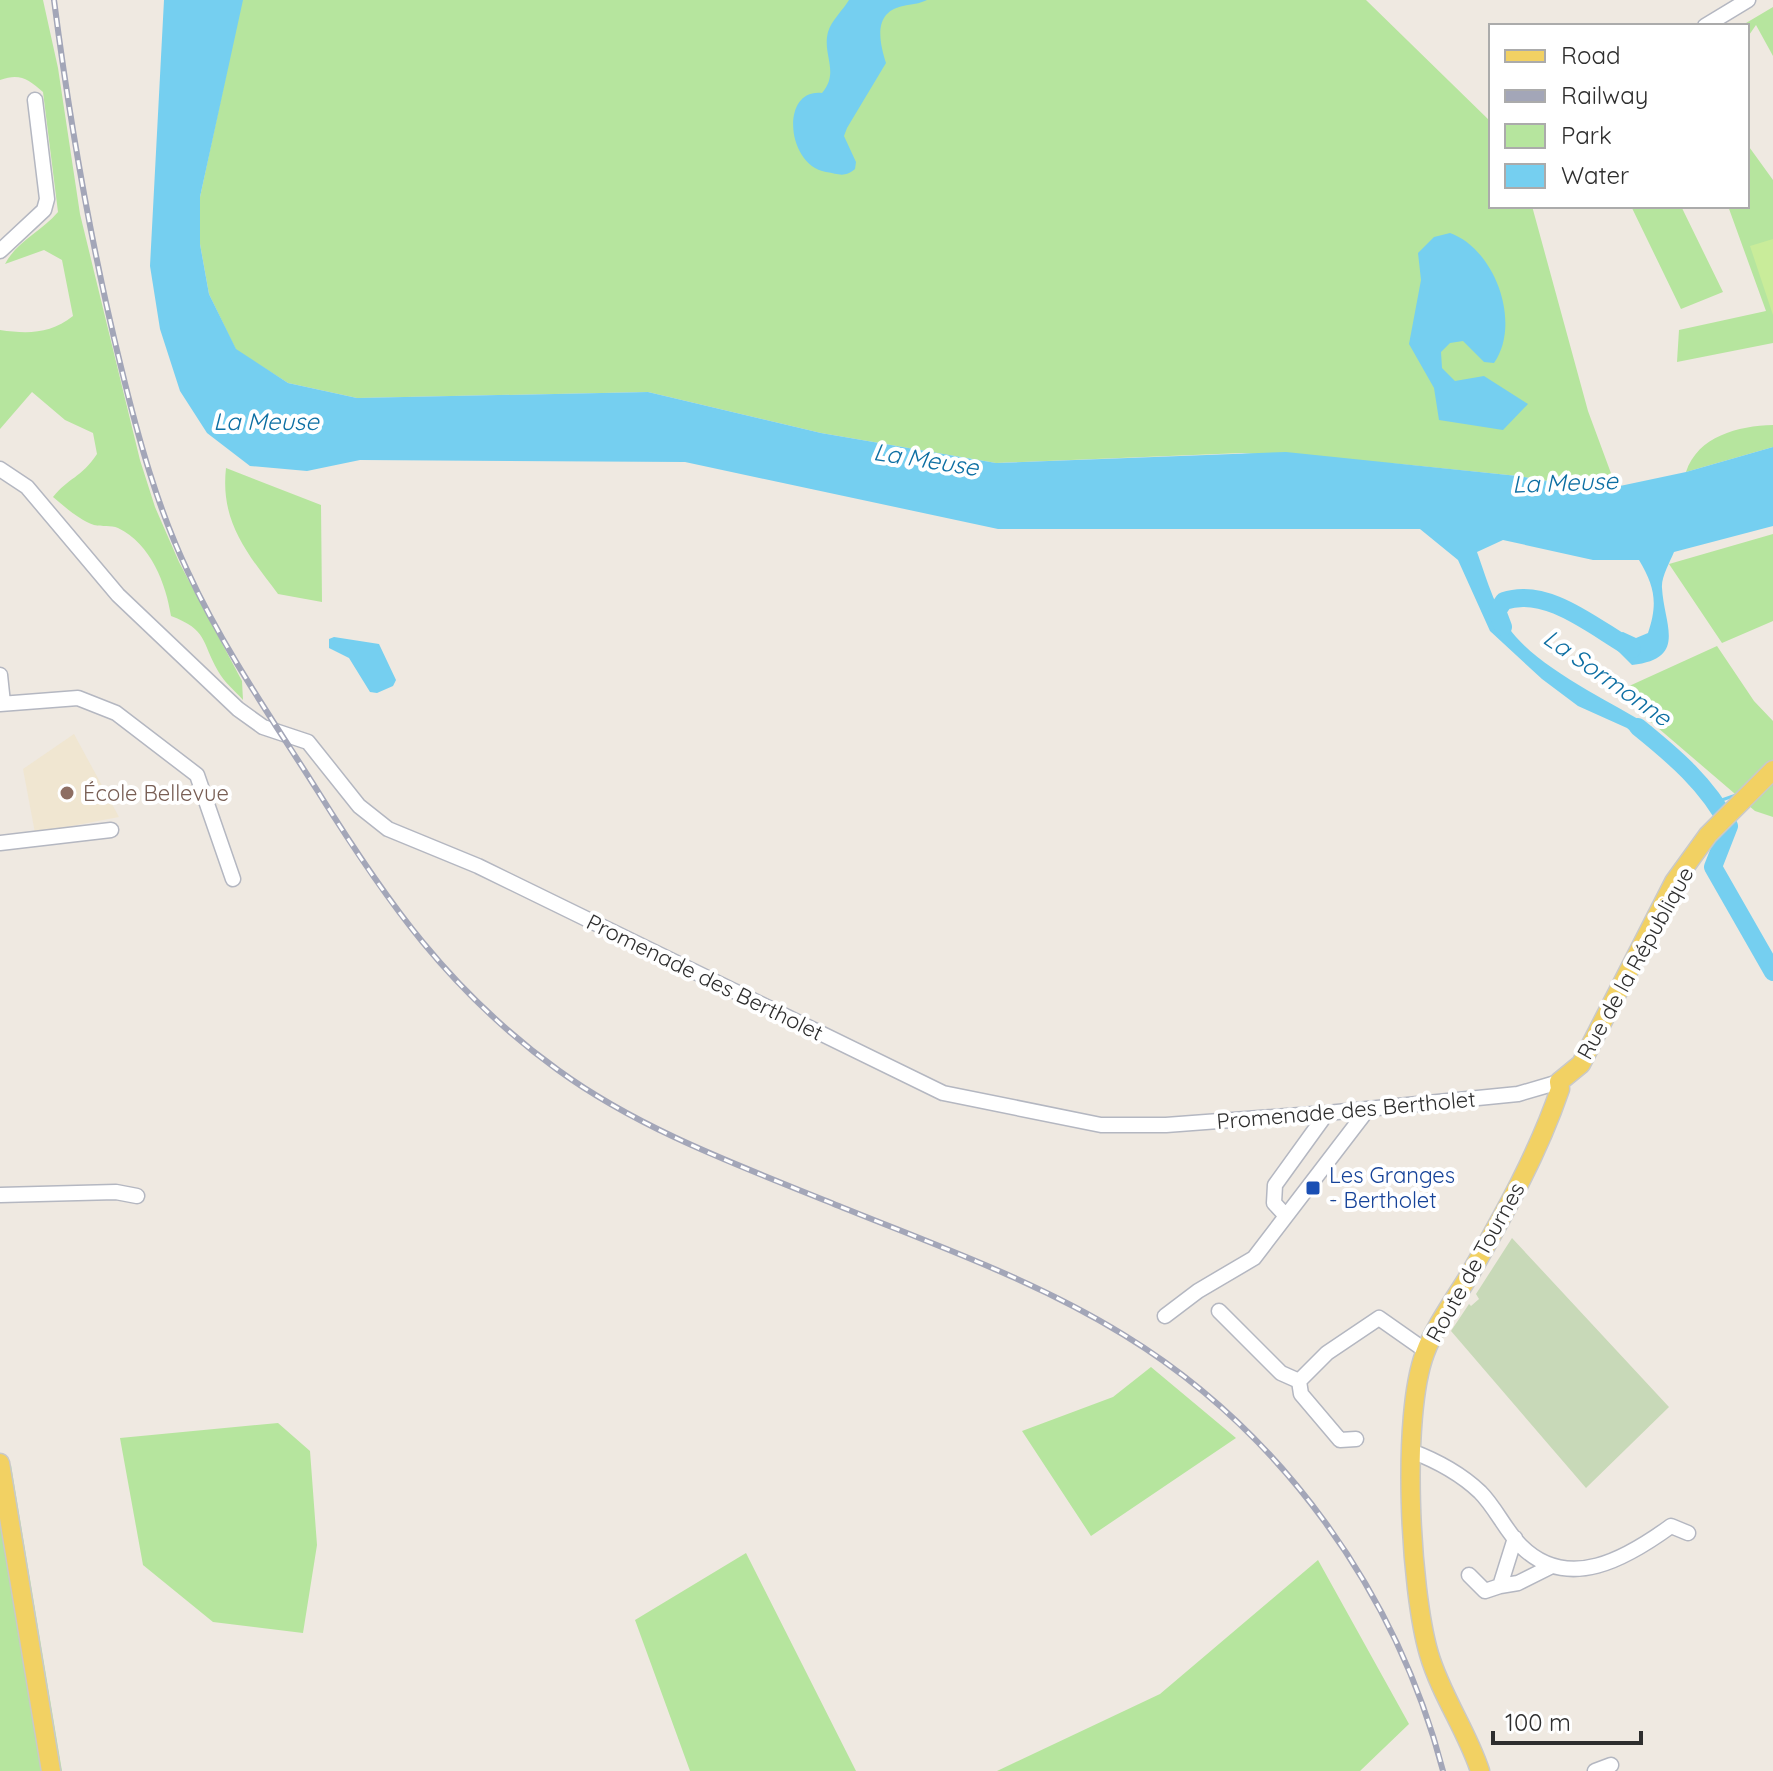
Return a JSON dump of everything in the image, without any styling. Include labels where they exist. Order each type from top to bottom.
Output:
[{"type":"main road","name":"Rue de la République","points":[[1559,1082],[1581,1064],[1674,882],[1708,835],[1773,770]]},
{"type":"main road","name":"Route de Tournes","points":[[1480,1771],[1429,1654],[1420,1607],[1411,1451],[1414,1401],[1426,1351],[1497,1227],[1547,1128],[1560,1089],[1559,1082]]},
{"type":"main road","points":[[0,1463],[51,1771]]},
{"type":"street","points":[[1708,24],[1748,0]]},
{"type":"street","points":[[0,251],[44,210],[47,199],[35,100]]},
{"type":"street","name":"Promenade des Bertholet","points":[[0,469],[27,487],[118,595],[238,709],[263,727],[308,742],[359,806],[396,834],[478,866],[943,1093],[1101,1125],[1166,1125],[1518,1094],[1559,1082]]},
{"type":"street","points":[[0,675],[2,704],[78,698],[116,713],[197,775],[233,879]]},
{"type":"street","points":[[0,843],[111,830]]},
{"type":"street","points":[[1165,1316],[1198,1291],[1254,1258],[1368,1109]]},
{"type":"street","points":[[1286,1216],[1274,1203],[1275,1185],[1327,1113]]},
{"type":"street","points":[[0,1195],[116,1192],[137,1196]]},
{"type":"street","points":[[1219,1311],[1281,1373],[1299,1381]]},
{"type":"street","points":[[1299,1381],[1327,1353],[1379,1318],[1426,1351]]},
{"type":"street","points":[[1299,1381],[1301,1394],[1340,1440],[1356,1439]]},
{"type":"street","points":[[1411,1451],[1463,1477],[1483,1495],[1534,1558],[1552,1566],[1579,1570],[1613,1563],[1671,1526],[1688,1533]]},
{"type":"street","points":[[1500,1586],[1515,1538]]},
{"type":"street","points":[[1469,1575],[1485,1591],[1518,1583],[1552,1566]]},
{"type":"street","points":[[1595,1771],[1611,1765]]},
{"type":"shaded area","name":"École Bellevue","points":[[74,734],[119,817],[35,833],[23,769]]},
{"type":"green space","points":[[0,0],[43,0],[58,68],[80,214],[140,460],[155,507],[179,562],[242,681],[243,700],[220,675],[198,632],[171,616],[161,578],[140,544],[118,528],[94,525],[83,520],[53,497],[97,454],[93,433],[65,420],[32,392],[0,429],[0,330],[38,331],[56,326],[73,316],[62,260],[44,250],[5,264],[16,249],[58,212],[43,92],[23,78],[0,80]]},
{"type":"green space","points":[[242,0],[1366,0],[1489,120],[1489,208],[1533,208],[1588,411],[1612,476],[1594,489],[1518,476],[1242,453],[996,463],[821,433],[648,392],[357,398],[288,383],[236,350],[209,294],[200,244],[200,197]]},
{"type":"green space","points":[[1773,7],[1773,56],[1756,25],[1749,35],[1749,24],[1744,24]]},
{"type":"green space","points":[[1749,147],[1773,180],[1773,343],[1677,362],[1679,330],[1766,311],[1729,208],[1749,208]]},
{"type":"green space","points":[[1632,208],[1682,208],[1723,292],[1681,309]]},
{"type":"green space","points":[[1773,239],[1773,315],[1750,246]]},
{"type":"green space","points":[[1773,425],[1773,447],[1686,472],[1700,450],[1721,435]]},
{"type":"green space","points":[[226,468],[321,505],[322,602],[278,594],[256,565],[238,536],[227,505]]},
{"type":"green space","points":[[1773,534],[1773,621],[1722,643],[1669,564]]},
{"type":"green space","points":[[1717,646],[1754,701],[1773,721],[1773,817],[1755,811],[1616,692]]},
{"type":"green space","points":[[1512,1238],[1669,1407],[1586,1488],[1451,1331],[1469,1304],[1471,1306],[1479,1299],[1476,1294]]},
{"type":"green space","points":[[1151,1367],[1236,1438],[1091,1536],[1022,1431],[1113,1397]]},
{"type":"green space","points":[[278,1423],[310,1451],[317,1545],[303,1633],[213,1622],[143,1565],[120,1438]]},
{"type":"green space","points":[[11,1465],[62,1771],[0,1771],[0,1467]]},
{"type":"green space","points":[[746,1553],[856,1771],[690,1771],[635,1620]]},
{"type":"green space","points":[[1318,1560],[1409,1724],[1360,1771],[997,1771],[1160,1694]]},
{"type":"water","name":"La Meuse","points":[[164,0],[243,0],[200,197],[200,244],[209,294],[236,349],[288,383],[357,398],[648,392],[821,433],[996,463],[1286,452],[1518,476],[1601,490],[1686,472],[1773,447],[1773,526],[1674,552],[1662,584],[1669,638],[1667,648],[1661,656],[1632,665],[1605,638],[1623,632],[1636,638],[1648,633],[1653,595],[1639,560],[1593,560],[1503,540],[1477,552],[1498,608],[1516,637],[1562,675],[1652,727],[1661,757],[1627,728],[1578,706],[1542,679],[1490,631],[1458,560],[1420,529],[998,529],[685,462],[360,460],[307,471],[250,466],[207,433],[180,391],[160,329],[150,266]]},
{"type":"water","points":[[849,0],[927,0],[893,9],[883,21],[880,37],[886,63],[847,128],[844,136],[856,162],[855,169],[841,175],[813,166],[796,143],[793,128],[799,102],[808,95],[822,93],[827,85],[830,78],[828,32]]},
{"type":"water","points":[[1450,233],[1480,254],[1491,271],[1504,309],[1505,328],[1502,347],[1494,363],[1484,362],[1463,341],[1450,343],[1441,352],[1442,368],[1455,381],[1484,376],[1528,404],[1503,430],[1439,420],[1434,388],[1409,344],[1421,280],[1418,253],[1434,237]]},
{"type":"water","points":[[334,637],[379,644],[396,680],[393,686],[377,693],[370,692],[349,658],[329,648],[329,639]]},
{"type":"waterway","name":"La Sormonne","points":[[1503,627],[1497,611],[1504,601],[1538,599],[1571,612],[1632,649]]},
{"type":"waterway","name":"La Sormonne","points":[[1638,727],[1677,760],[1721,811],[1729,826],[1713,867],[1773,972]]},
{"type":"waterway","points":[[1716,802],[1739,794]]},
{"type":"railway","points":[[54,0],[74,138],[100,276],[134,419],[167,522],[202,600],[249,683],[395,907],[452,976],[484,1009],[519,1040],[590,1092],[659,1130],[730,1162],[1020,1280],[1090,1315],[1181,1374],[1234,1419],[1282,1468],[1325,1522],[1363,1580],[1396,1641],[1423,1705],[1443,1771]]},
{"type":"place","name":"École Bellevue","points":[[67,793]]},
{"type":"place","name":"Les Granges - Bertholet","points":[[1313,1188]]}]
